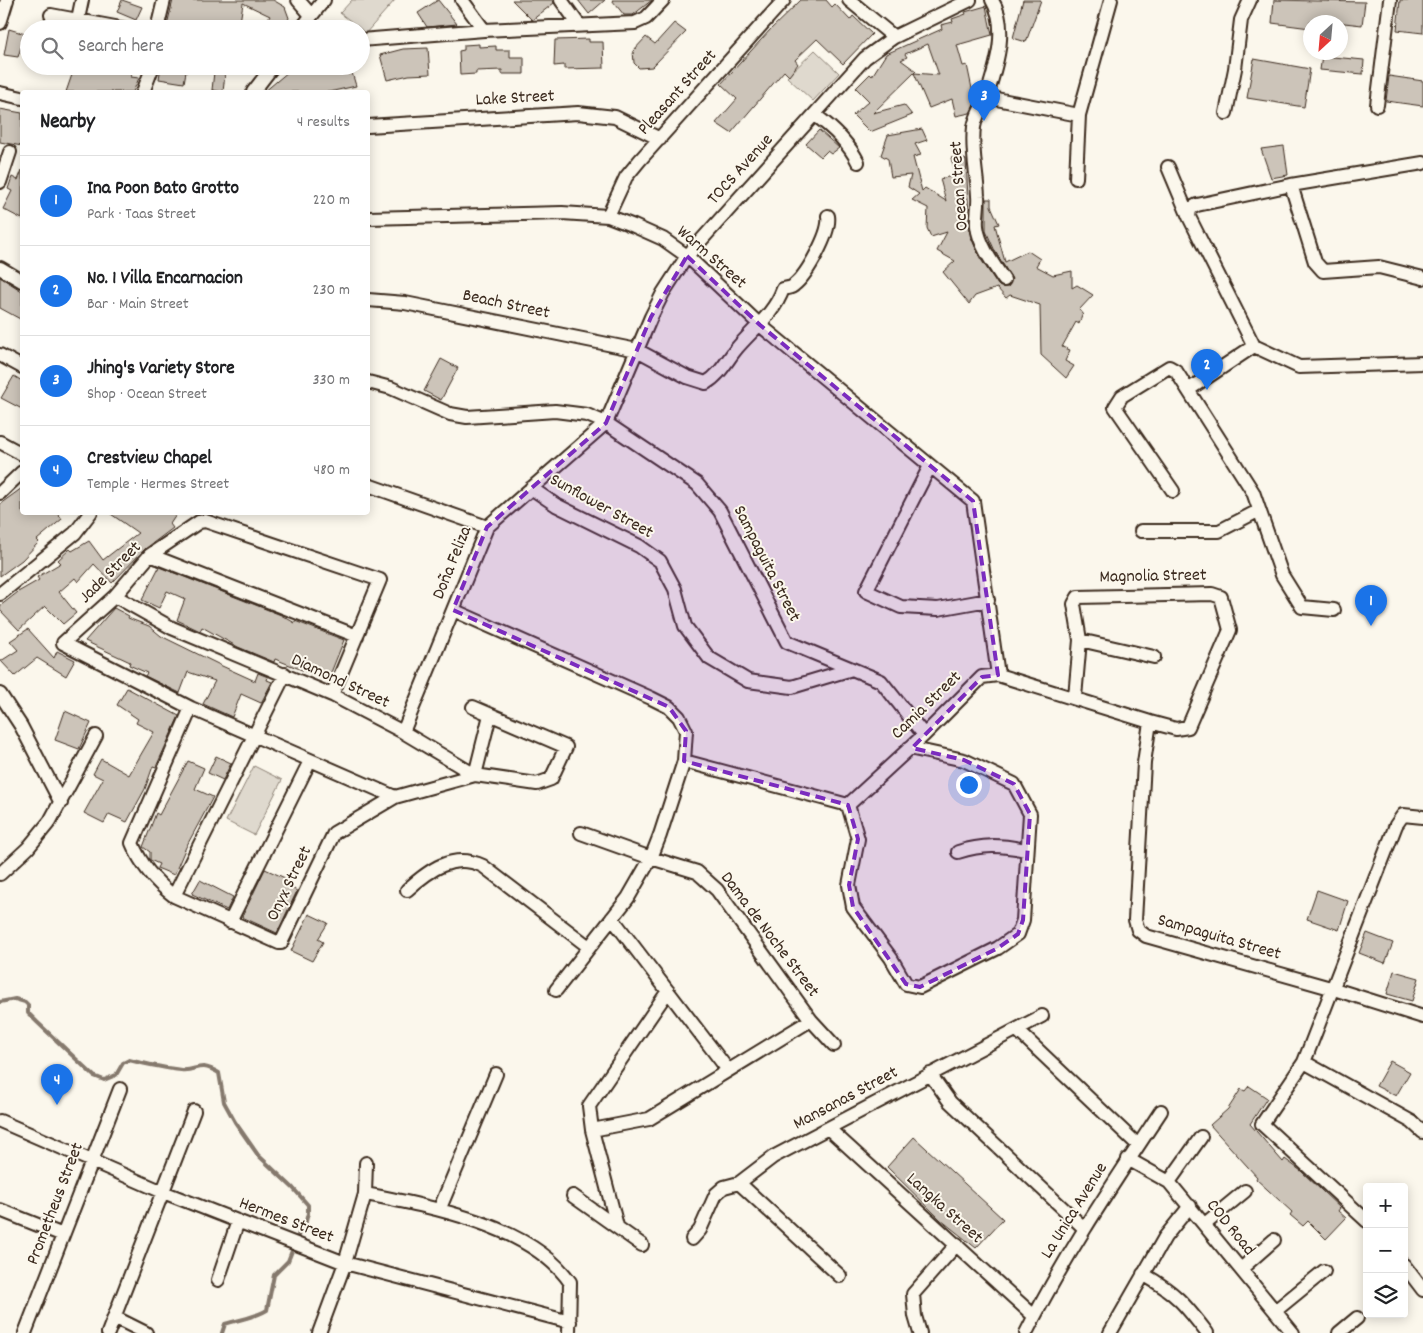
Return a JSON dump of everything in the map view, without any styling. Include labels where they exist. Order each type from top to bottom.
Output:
[{"type":"street","points":[[0,23],[7,0]]},
{"type":"street","points":[[78,19],[82,0]]},
{"type":"street","points":[[160,20],[164,0]]},
{"type":"street","points":[[298,0],[311,15]]},
{"type":"street","points":[[307,20],[324,0]]},
{"type":"street","points":[[462,0],[484,30]]},
{"type":"street","points":[[561,0],[579,25]]},
{"type":"street","points":[[370,39],[484,30],[635,23],[646,18],[663,0]]},
{"type":"street","name":"Pleasant Street","points":[[608,216],[626,177],[784,0]]},
{"type":"street","points":[[849,0],[894,37]]},
{"type":"street","name":"TOCS Avenue","points":[[606,422],[663,292],[687,256],[865,58],[894,37],[970,0]]},
{"type":"street","name":"Ocean Street","points":[[992,0],[998,10],[1002,32],[986,97],[979,110],[974,127],[974,161],[979,197],[977,227],[987,252],[1004,280]]},
{"type":"street","points":[[1076,178],[1080,115],[1111,0]]},
{"type":"street","points":[[1226,113],[1235,69],[1241,20],[1250,0]]},
{"type":"street","points":[[1378,105],[1390,0]]},
{"type":"street","points":[[51,15],[83,20]]},
{"type":"street","points":[[144,90],[151,75]]},
{"type":"street","points":[[255,90],[266,75]]},
{"type":"street","points":[[0,93],[20,98]]},
{"type":"street","points":[[986,97],[1080,115]]},
{"type":"street","name":"Lake Street","points":[[370,126],[578,113],[615,116],[660,139]]},
{"type":"street","points":[[815,115],[838,134],[852,150],[858,162]]},
{"type":"street","points":[[0,182],[10,152]]},
{"type":"street","points":[[1190,213],[1197,205],[1291,186],[1423,163]]},
{"type":"street","points":[[1168,167],[1254,346],[1300,367],[1423,363]]},
{"type":"street","points":[[1291,186],[1315,262],[1324,271],[1379,267],[1423,278]]},
{"type":"street","name":"Warm Street","points":[[370,218],[562,213],[608,216],[663,239],[687,256],[760,325],[973,501],[998,675]]},
{"type":"street","points":[[760,325],[777,305],[784,289],[794,286],[811,262],[829,226],[828,216]]},
{"type":"street","points":[[0,268],[20,280]]},
{"type":"street","name":"Beach Street","points":[[370,300],[405,303],[637,350],[687,377],[706,383],[714,378],[738,347],[760,325]]},
{"type":"street","points":[[1188,390],[1254,346]]},
{"type":"street","points":[[0,355],[20,366]]},
{"type":"street","points":[[1173,491],[1115,407],[1122,396],[1168,368],[1176,371],[1252,492],[1282,575],[1302,607],[1334,610]]},
{"type":"street","name":"Sampaguita Street","points":[[370,383],[391,388],[450,414],[467,417],[555,411],[587,416],[606,422],[697,484],[720,511],[787,642],[881,681],[924,735]]},
{"type":"street","name":"Doña Feliza","points":[[403,732],[487,527],[606,422]]},
{"type":"street","points":[[0,442],[20,453]]},
{"type":"street","points":[[930,466],[866,591],[901,607],[938,609],[988,600]]},
{"type":"street","points":[[0,493],[20,474]]},
{"type":"street","points":[[370,486],[487,527]]},
{"type":"street","name":"Sunflower Street","points":[[532,488],[556,505],[639,546],[660,561],[675,589],[685,626],[709,658],[748,681],[792,687],[852,669]]},
{"type":"street","points":[[1141,530],[1219,531],[1258,511]]},
{"type":"street","points":[[0,594],[75,533],[89,515]]},
{"type":"street","name":"Jade Street","points":[[190,708],[63,643],[115,596],[150,555],[199,522],[206,521],[380,580],[332,695]]},
{"type":"street","points":[[150,555],[357,636]]},
{"type":"street","name":"Magnolia Street","points":[[1212,594],[1221,598],[1230,630],[1188,727],[1176,729],[1075,698],[1080,640],[1074,604],[1078,597],[1212,594]]},
{"type":"street","name":"Diamond Street","points":[[115,596],[172,628],[332,695],[403,732],[475,775],[538,784],[550,779],[566,746],[490,714]]},
{"type":"street","points":[[453,610],[670,707],[679,717],[686,731],[684,761],[651,858],[628,898],[556,990]]},
{"type":"street","points":[[1080,640],[1154,657]]},
{"type":"street","points":[[174,896],[285,674]]},
{"type":"street","points":[[998,675],[1075,698]]},
{"type":"street","name":"Camia Street","points":[[848,805],[924,735],[982,677],[998,675]]},
{"type":"street","points":[[2,702],[35,751],[61,803]]},
{"type":"street","points":[[473,707],[490,714],[475,775]]},
{"type":"street","points":[[190,708],[395,797]]},
{"type":"street","name":"Onyx Street","points":[[190,708],[132,838],[135,851],[145,868],[160,885],[174,896],[274,942],[281,943],[334,833],[395,797],[475,775]]},
{"type":"street","name":"Sampaguita Street","points":[[1150,722],[1144,762],[1135,920],[1138,930],[1146,936],[1422,1014]]},
{"type":"street","points":[[1,869],[40,834],[61,803],[96,736]]},
{"type":"street","points":[[684,761],[848,805],[858,839],[849,885],[853,907],[891,958],[906,984],[920,987],[998,948],[1018,934],[1023,920],[1026,850],[1030,814],[1014,784],[964,760],[909,748]]},
{"type":"street","points":[[230,922],[310,760]]},
{"type":"street","points":[[1363,1217],[1262,1124],[1304,1062],[1334,989],[1396,825],[1402,815],[1423,817]]},
{"type":"street","name":"Dama de Noche Street","points":[[581,832],[651,858],[697,872],[717,890],[811,1020],[834,1046]]},
{"type":"street","points":[[958,852],[977,846],[1000,845],[1026,850]]},
{"type":"street","points":[[407,890],[441,866],[453,861],[472,861],[483,866],[589,946]]},
{"type":"street","points":[[612,918],[728,1070]]},
{"type":"street","points":[[617,1226],[592,1130],[589,1106],[668,991]]},
{"type":"street","name":"Mansanas Street","points":[[692,1239],[700,1230],[716,1194],[724,1187],[739,1183],[773,1157],[1042,1016]]},
{"type":"street","points":[[592,1130],[649,1119],[811,1020]]},
{"type":"street","points":[[1017,1030],[1138,1145]]},
{"type":"street","points":[[1304,1062],[1412,1122],[1423,1132]]},
{"type":"street","points":[[440,1208],[496,1074]]},
{"type":"street","points":[[930,1074],[950,1102],[1084,1228]]},
{"type":"street","name":"Prometheus Street","points":[[25,1333],[120,1089]]},
{"type":"street","points":[[108,1333],[194,1111]]},
{"type":"street","name":"La Unica Avenue","points":[[1026,1333],[1084,1228],[1161,1111]]},
{"type":"street","name":"Hermes Street","points":[[0,1121],[90,1162],[345,1263],[570,1328]]},
{"type":"street","name":"Langka Street","points":[[828,1129],[957,1244],[1034,1316]]},
{"type":"street","points":[[1169,1182],[1201,1137]]},
{"type":"street","name":"COD Road","points":[[1128,1159],[1169,1182],[1292,1333]]},
{"type":"street","points":[[318,1333],[345,1263],[365,1194],[366,1163]]},
{"type":"street","points":[[739,1183],[840,1276]]},
{"type":"street","points":[[1205,1224],[1245,1191]]},
{"type":"street","points":[[365,1194],[440,1208],[501,1232],[548,1258],[570,1282],[570,1328]]},
{"type":"street","points":[[572,1196],[642,1245]]},
{"type":"street","points":[[1110,1333],[1165,1237],[1190,1206]]},
{"type":"street","points":[[0,1210],[63,1235]]},
{"type":"street","points":[[218,1280],[238,1221]]},
{"type":"street","points":[[1241,1269],[1274,1240]]},
{"type":"street","points":[[920,1333],[915,1316],[914,1294],[957,1244]]},
{"type":"street","points":[[1408,1270],[1423,1290]]},
{"type":"street","points":[[1275,1311],[1324,1272]]},
{"type":"street","points":[[1143,1274],[1169,1289],[1180,1299],[1207,1333]]},
{"type":"street","points":[[114,1317],[146,1333]]},
{"type":"street","points":[[1339,1333],[1357,1318]]},
{"type":"highlighted area","points":[[687,256],[760,325],[973,501],[998,675],[982,677],[912,748],[964,760],[1014,784],[1030,814],[1023,920],[1018,934],[998,948],[920,987],[906,984],[853,907],[849,885],[858,839],[848,805],[684,761],[686,731],[669,707],[453,610],[487,527],[606,423],[651,317]]},
{"type":"shaded area","points":[[352,0],[395,0],[370,28],[370,20],[349,20],[340,13]]},
{"type":"shaded area","points":[[815,50],[839,73],[813,101],[787,77]]},
{"type":"shaded area","points":[[254,766],[282,780],[254,835],[226,821]]},
{"type":"building","points":[[122,0],[142,7],[136,20],[117,12]]},
{"type":"building","points":[[173,0],[273,0],[285,7],[289,18],[288,20],[268,20],[270,16],[243,3],[240,20],[168,20]]},
{"type":"building","points":[[438,0],[457,24],[427,27],[418,13]]},
{"type":"building","points":[[512,0],[553,0],[554,3],[532,20]]},
{"type":"building","points":[[578,0],[605,0],[589,14]]},
{"type":"building","points":[[612,0],[652,0],[633,15],[624,15]]},
{"type":"building","points":[[801,0],[826,0],[832,7],[835,4],[850,20],[853,16],[872,34],[843,64],[817,39],[795,60],[798,64],[789,76],[784,71],[731,133],[716,123],[737,99],[721,84],[770,30]]},
{"type":"building","points":[[1023,0],[1041,0],[1026,42],[1013,38]]},
{"type":"building","points":[[1274,0],[1365,2],[1362,25],[1348,23],[1348,15],[1303,15],[1303,27],[1272,23]]},
{"type":"building","points":[[1400,0],[1423,0],[1423,33],[1397,30]]},
{"type":"building","points":[[986,6],[992,35],[957,45],[963,66],[967,65],[975,103],[970,113],[956,116],[952,99],[929,108],[914,73],[873,113],[904,105],[912,115],[870,132],[853,115],[869,101],[856,88],[870,74],[872,76],[886,54],[942,29],[941,25],[953,22],[952,19],[966,14],[965,12]],"holes":[[[928,44],[939,75],[914,73],[916,71],[901,60],[907,57],[905,54]]]},
{"type":"building","points":[[674,23],[686,32],[652,67],[639,68],[634,63],[633,51],[646,37],[655,44]]},
{"type":"building","points":[[9,29],[20,32],[18,57],[4,55]]},
{"type":"building","points":[[589,39],[589,42],[603,42],[604,68],[564,69],[564,65],[554,66],[555,40]]},
{"type":"building","points":[[479,44],[479,47],[496,46],[496,50],[510,50],[510,57],[524,57],[524,74],[502,74],[502,70],[476,71],[476,74],[460,75],[459,51],[464,50],[464,45]]},
{"type":"building","points":[[428,48],[430,74],[409,75],[387,80],[380,55],[403,49]]},
{"type":"building","points":[[1348,58],[1364,60],[1363,74],[1320,70],[1321,60],[1348,60]]},
{"type":"building","points":[[1254,59],[1310,69],[1304,107],[1247,98]]},
{"type":"building","points":[[72,75],[131,75],[131,77],[139,78],[134,90],[67,90]]},
{"type":"building","points":[[160,75],[185,75],[184,83],[159,79]]},
{"type":"building","points":[[214,75],[225,75],[223,90],[212,90]]},
{"type":"building","points":[[284,75],[353,75],[356,86],[338,90],[266,90]]},
{"type":"building","points":[[1389,76],[1423,81],[1423,106],[1386,101]]},
{"type":"building","points":[[0,109],[20,113],[20,146],[0,142]]},
{"type":"building","points":[[922,129],[927,140],[915,144],[921,155],[913,157],[922,191],[925,188],[946,201],[940,179],[956,175],[951,158],[960,157],[966,160],[970,235],[980,258],[998,285],[1008,287],[1012,279],[995,251],[986,231],[986,199],[991,199],[991,206],[999,224],[995,225],[1005,262],[1028,251],[1040,259],[1036,266],[1053,275],[1072,271],[1072,288],[1077,285],[1093,295],[1079,310],[1083,313],[1079,324],[1076,322],[1062,347],[1070,350],[1065,361],[1074,366],[1066,378],[1041,355],[1040,305],[1010,295],[1006,298],[997,288],[975,296],[969,304],[943,272],[955,261],[937,251],[947,232],[931,237],[927,228],[928,208],[912,200],[919,194],[908,187],[911,175],[891,177],[888,159],[881,155],[888,135]]},
{"type":"building","points":[[819,130],[839,148],[831,154],[827,151],[821,157],[806,144]]},
{"type":"building","points":[[1284,146],[1288,175],[1271,178],[1261,149]]},
{"type":"building","points":[[20,175],[20,218],[3,209],[12,191],[8,189],[12,177],[18,180]]},
{"type":"building","points":[[0,277],[20,290],[20,319],[0,308]]},
{"type":"building","points":[[441,359],[458,368],[441,400],[424,391]]},
{"type":"building","points":[[14,376],[20,380],[20,408],[1,398]]},
{"type":"building","points":[[20,489],[20,515],[59,515],[62,519],[37,540],[39,542],[22,560],[0,576],[0,504]]},
{"type":"building","points":[[112,515],[176,515],[170,524],[173,528],[145,549],[112,583],[94,564],[78,582],[75,578],[59,592],[76,613],[63,624],[45,606],[19,630],[0,610],[0,606],[18,592],[39,580],[37,577],[61,563],[58,560],[70,549],[72,551],[89,541],[103,560],[138,533]]},
{"type":"building","points":[[159,567],[281,615],[295,623],[295,621],[344,640],[328,680],[313,672],[312,674],[275,659],[274,662],[238,647],[202,627],[200,631],[177,620],[185,599],[167,591],[159,608],[142,600]]},
{"type":"building","points":[[114,608],[129,616],[128,618],[149,626],[161,636],[255,681],[258,673],[268,677],[267,680],[272,682],[261,703],[241,694],[232,717],[203,704],[215,681],[188,672],[180,693],[145,676],[147,673],[129,665],[130,662],[85,641]]},
{"type":"building","points":[[28,629],[54,658],[57,651],[75,660],[66,676],[37,658],[15,676],[1,661],[18,650],[10,641]]},
{"type":"building","points":[[127,688],[179,716],[156,767],[153,766],[145,789],[127,822],[109,814],[104,823],[84,813],[103,779],[93,774],[101,759],[129,775],[154,732],[136,723],[138,719],[117,705]]},
{"type":"building","points":[[65,711],[91,723],[79,749],[55,740]]},
{"type":"building","points":[[216,756],[231,763],[223,780],[208,773]]},
{"type":"building","points":[[188,761],[204,768],[195,789],[213,797],[186,847],[174,875],[157,868],[159,864],[150,860],[150,852],[143,847],[156,813],[159,815]]},
{"type":"building","points":[[265,869],[285,878],[282,883],[297,891],[277,933],[242,917]]},
{"type":"building","points":[[200,880],[233,897],[227,910],[192,894]]},
{"type":"building","points":[[1317,890],[1348,901],[1339,930],[1307,919]]},
{"type":"building","points":[[309,914],[328,923],[318,939],[323,942],[312,961],[291,951]]},
{"type":"building","points":[[1367,933],[1393,943],[1385,963],[1359,953]]},
{"type":"building","points":[[1394,971],[1419,978],[1412,1001],[1387,994]]},
{"type":"building","points":[[1390,1061],[1410,1072],[1396,1096],[1376,1086]]},
{"type":"building","points":[[1249,1086],[1267,1098],[1250,1124],[1283,1162],[1285,1159],[1301,1171],[1340,1208],[1338,1211],[1346,1218],[1326,1239],[1308,1221],[1303,1226],[1290,1215],[1292,1212],[1256,1179],[1257,1177],[1210,1125],[1228,1109],[1241,1089],[1245,1091]]},
{"type":"building","points":[[914,1137],[1003,1219],[976,1248],[941,1220],[887,1167]]},
{"type":"waterway","points":[[0,1002],[15,999],[25,1002],[28,1005],[28,1013],[37,1022],[94,1076],[104,1080],[116,1075],[123,1063],[129,1060],[181,1070],[206,1067],[219,1073],[224,1102],[235,1122],[258,1155],[308,1205],[305,1225],[299,1233],[288,1261],[274,1275],[267,1310],[252,1317],[225,1324],[222,1333]]},
{"type":"place","name":"Jhing's Variety Store","points":[[984,121]]},
{"type":"place","name":"No. 1 Villa Encarnacion","points":[[1207,390]]},
{"type":"place","name":"Ina Poon Bato Grotto","points":[[1371,626]]},
{"type":"place","name":"Crestview Chapel","points":[[57,1105]]}]
